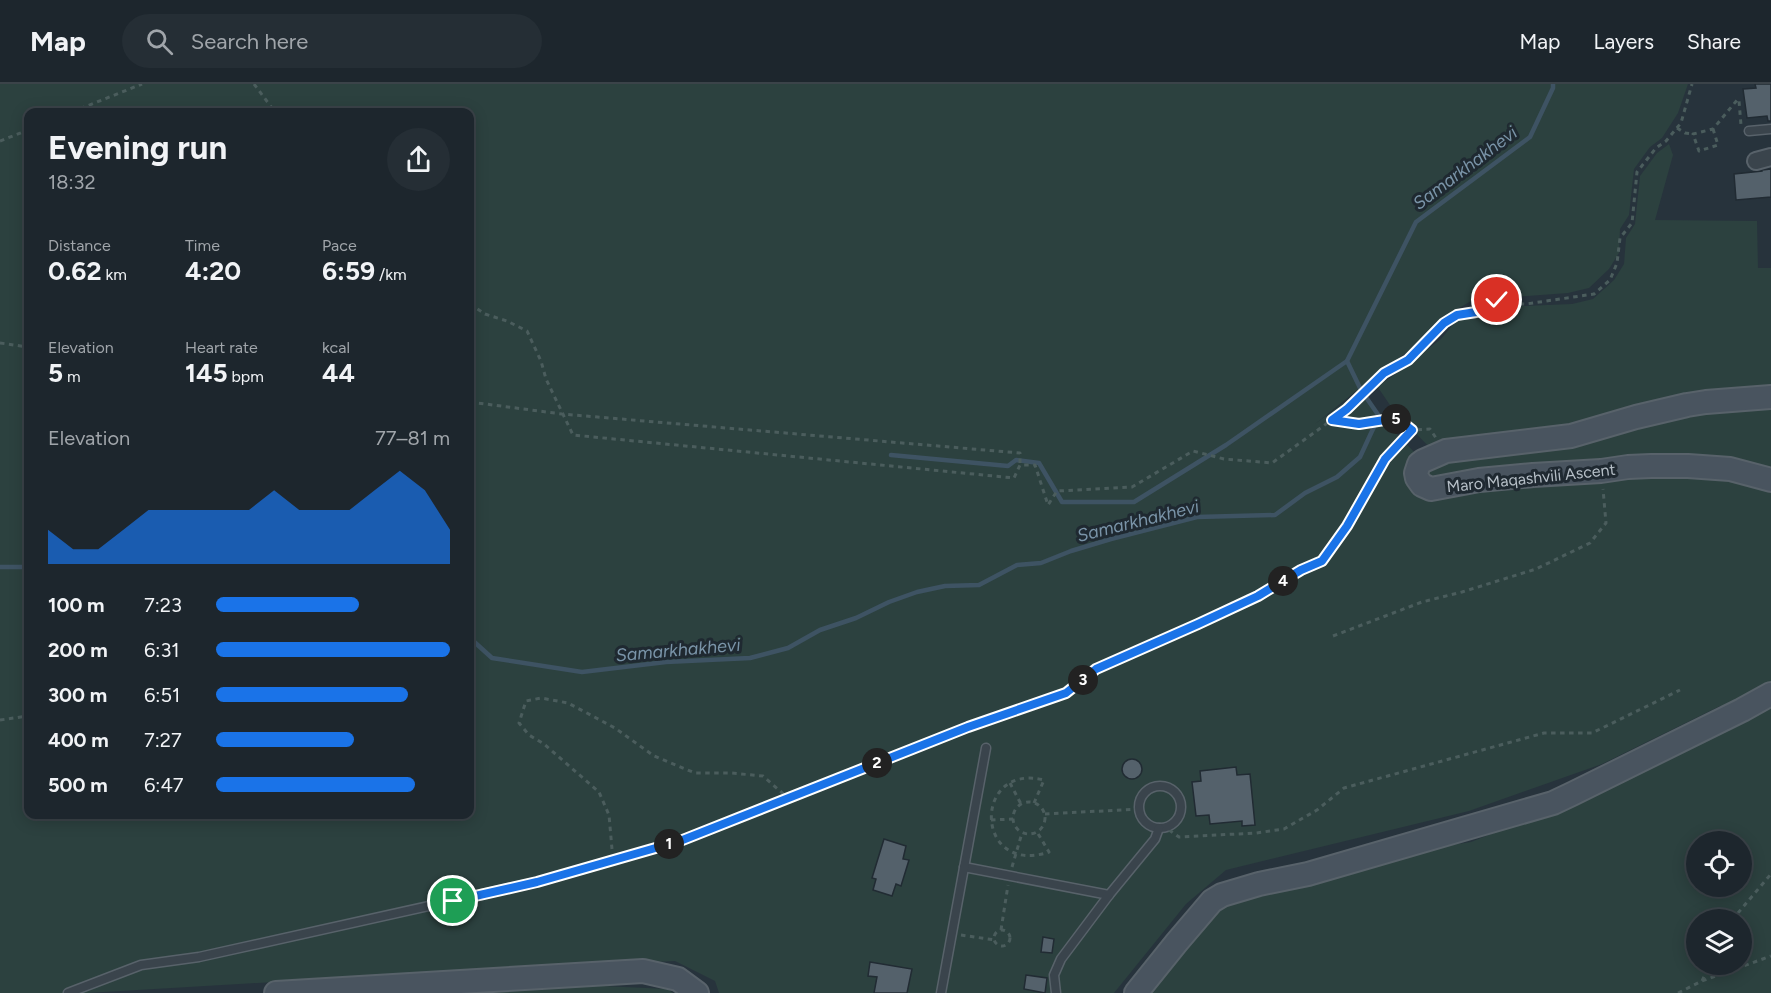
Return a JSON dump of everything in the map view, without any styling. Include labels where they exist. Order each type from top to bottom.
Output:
[{"type":"main road","name":"Maro Maqashvili Ascent","points":[[1771,397],[1687,405],[1570,436],[1446,451],[1427,459],[1417,468],[1417,478],[1422,486],[1431,489],[1479,480],[1628,467],[1688,466],[1730,469],[1771,480]]},
{"type":"main road","points":[[1136,993],[1177,942],[1212,902],[1222,894],[1308,874],[1553,803],[1771,694]]},
{"type":"main road","points":[[276,993],[643,971],[678,979],[697,993]]},
{"type":"lane","points":[[1745,133],[1771,129]]},
{"type":"lane","points":[[941,993],[986,748]]},
{"type":"lane","points":[[1056,993],[1054,975],[1062,959],[1162,828],[1172,824],[1180,812],[1181,805],[1174,792],[1161,786],[1148,789],[1140,800],[1138,809],[1146,824],[1162,828]]},
{"type":"lane","points":[[68,993],[141,966],[199,957],[514,888],[614,860]]},
{"type":"lane","points":[[964,867],[1109,895]]},
{"type":"path","points":[[82,108],[142,84]]},
{"type":"path","points":[[254,84],[272,108]]},
{"type":"path","points":[[1020,465],[1035,465],[1048,505],[1056,493],[1132,487],[1193,451],[1224,459],[1272,463],[1347,409],[1384,373],[1408,360],[1444,323],[1457,315],[1476,312],[1497,300],[1497,303],[1526,304],[1594,294],[1610,280],[1617,263],[1620,238],[1632,223],[1637,172],[1656,148],[1666,141],[1681,123],[1692,84]]},
{"type":"path","points":[[1677,128],[1684,133],[1693,134],[1713,129],[1738,99],[1745,133]]},
{"type":"path","points":[[1693,134],[1698,151],[1718,146],[1713,129]]},
{"type":"path","points":[[0,141],[24,132]]},
{"type":"path","points":[[474,307],[485,314],[527,331],[541,361],[546,380],[562,414],[573,435],[1014,478],[1020,465],[1020,453],[562,414],[474,403]]},
{"type":"path","points":[[0,343],[24,346]]},
{"type":"path","points":[[1332,420],[1359,424],[1397,418],[1412,430],[1430,429],[1446,451]]},
{"type":"path","points":[[788,798],[763,776],[695,773],[654,756],[615,728],[568,703],[541,698],[526,701],[519,723],[529,735],[544,744],[599,792],[609,815],[614,860],[680,841],[968,727],[1066,693],[1096,669],[1208,620],[1322,561],[1347,526],[1385,459],[1412,430]]},
{"type":"path","points":[[1333,636],[1422,602],[1536,569],[1590,543],[1606,523],[1601,471]]},
{"type":"path","points":[[1162,828],[1179,837],[1256,833],[1284,829],[1317,810],[1344,788],[1544,733],[1592,733],[1680,690]]},
{"type":"path","points":[[0,720],[24,717]]},
{"type":"path","points":[[1034,803],[1044,780],[1022,778],[1010,783],[999,792],[993,804],[991,820],[993,831],[1000,843],[1010,852],[1023,856],[1037,856],[1049,852],[1037,832]]},
{"type":"path","points":[[1010,783],[1021,804]]},
{"type":"path","points":[[1034,803],[1045,814],[1044,825],[1037,832],[1022,833],[1014,826],[1015,810],[1021,804],[1034,803]]},
{"type":"path","points":[[1045,814],[1138,809]]},
{"type":"path","points":[[972,820],[1013,819]]},
{"type":"path","points":[[1741,909],[1771,874]]},
{"type":"path","points":[[952,934],[995,940],[1002,946],[1007,944],[1010,938],[1008,933],[1001,930],[997,933],[995,940]]},
{"type":"path","points":[[1678,993],[1702,981],[1771,956]]},
{"type":"path","points":[[1702,981],[1705,975]]},
{"type":"green space","points":[[0,84],[1688,84],[1678,113],[1662,138],[1650,147],[1634,169],[1629,215],[1620,229],[1619,253],[1609,269],[1589,288],[1568,293],[1473,300],[1457,309],[1443,326],[1381,371],[1315,424],[1361,390],[1379,416],[1423,461],[1771,397],[1771,993],[1143,993],[1222,902],[1405,852],[1471,842],[1601,790],[1729,717],[1720,706],[1602,764],[1469,811],[1226,870],[1186,904],[1114,993],[719,993],[715,981],[675,961],[87,993],[0,993]]},
{"type":"green space","points":[[1669,144],[1673,155],[1655,220],[1757,221],[1758,268],[1771,268],[1771,392],[1436,454],[1394,411],[1377,386],[1441,339],[1456,321],[1473,312],[1497,307],[1572,304],[1593,299],[1614,280],[1624,264],[1626,238],[1635,224],[1640,176],[1657,153]]},
{"type":"green space","points":[[559,984],[668,989],[673,993],[358,993]]},
{"type":"building","points":[[1755,84],[1771,84],[1771,121],[1768,121],[1767,116],[1747,118],[1743,89],[1756,88]]},
{"type":"building","points":[[1771,169],[1771,197],[1736,200],[1734,174]]},
{"type":"building","points":[[1132,759],[1139,762],[1142,769],[1139,776],[1132,779],[1125,776],[1122,769],[1125,762]]},
{"type":"building","points":[[1236,767],[1237,775],[1250,774],[1255,825],[1242,826],[1242,821],[1210,824],[1209,815],[1196,816],[1192,782],[1201,781],[1200,771]]},
{"type":"building","points":[[884,839],[906,846],[903,859],[909,860],[901,886],[896,884],[892,896],[873,890],[876,879],[872,878]]},
{"type":"building","points":[[1043,937],[1054,939],[1052,953],[1041,952]]},
{"type":"building","points":[[870,962],[912,969],[907,993],[874,993],[877,977],[868,976]]},
{"type":"building","points":[[1026,975],[1047,978],[1045,993],[1024,989]]},
{"type":"waterway","name":"Samarkhakhevi","points":[[474,642],[492,658],[582,672],[666,662],[750,658],[788,648],[820,630],[856,618],[917,592],[945,586],[979,585],[1017,565],[1041,563],[1111,539],[1197,517],[1275,515],[1305,493],[1337,477],[1360,457],[1379,416],[1361,390],[1347,361],[1416,222],[1530,137],[1553,84]]},
{"type":"waterway","points":[[891,455],[1008,466],[1016,460],[1039,463],[1062,502],[1134,502],[1226,445],[1347,361]]},
{"type":"waterway","name":"Samarkhakhevi","points":[[0,567],[24,567]]},
{"type":"route","points":[[453,901],[537,882],[680,841],[968,727],[1066,693],[1096,669],[1258,596],[1301,570],[1322,561],[1347,526],[1385,459],[1412,430],[1397,418],[1359,424],[1332,420],[1347,409],[1384,373],[1408,360],[1444,323],[1457,315],[1476,312],[1497,300]]}]
